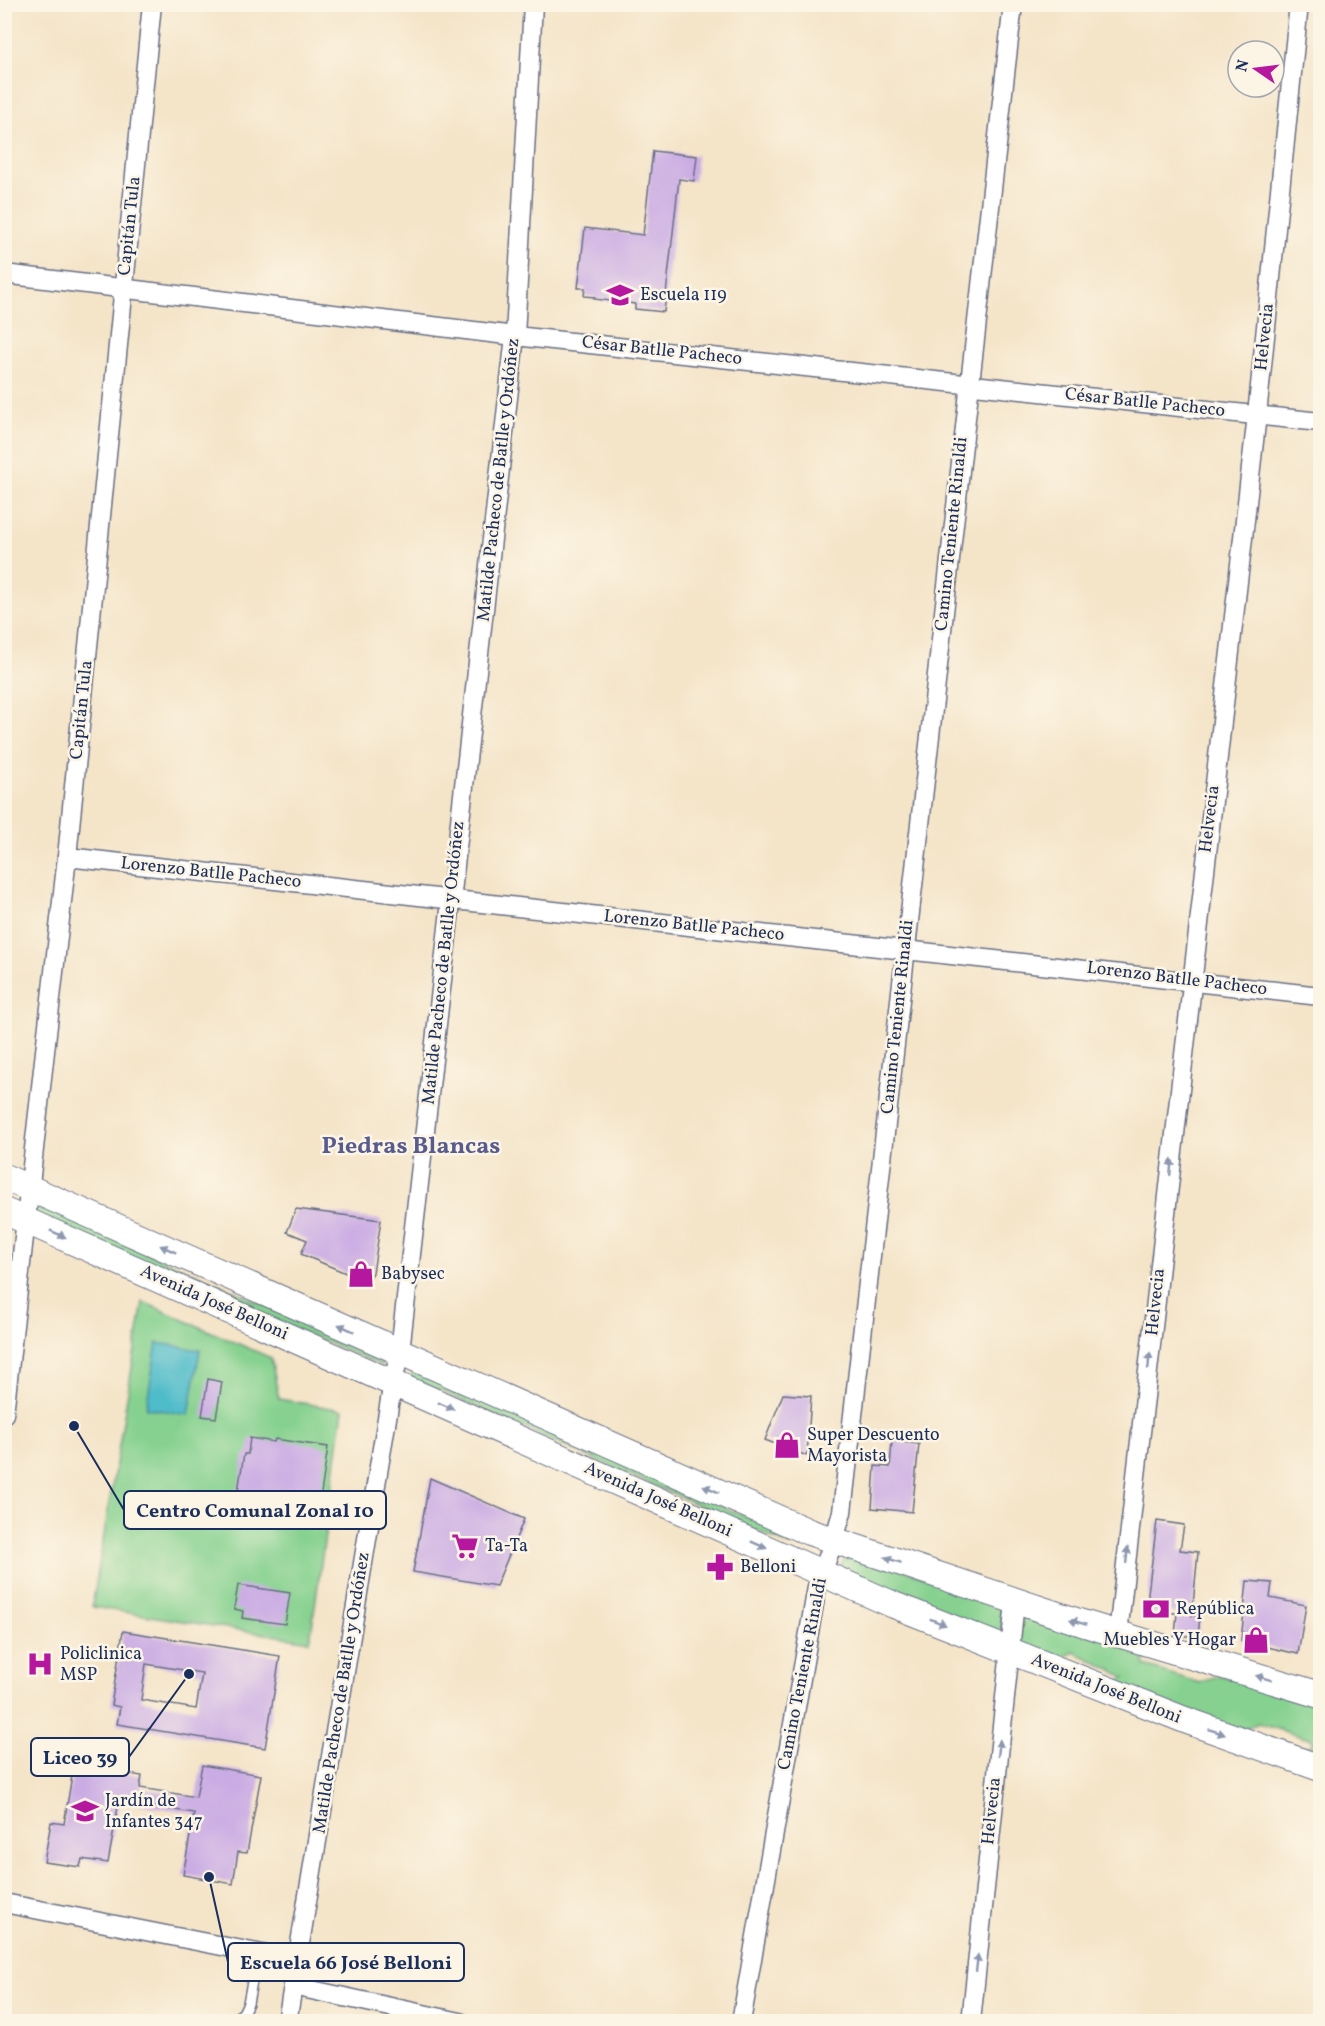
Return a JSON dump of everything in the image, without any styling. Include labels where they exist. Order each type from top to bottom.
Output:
[{"type":"main road","name":"Avenida José Belloni","points":[[4,1177],[809,1532],[1015,1602],[1320,1695]]},
{"type":"main road","name":"Avenida José Belloni","points":[[15,1215],[894,1605],[1185,1720],[1320,1768]]},
{"type":"street","name":"Capitán Tula","points":[[4,1414],[15,1215],[30,1187],[68,857],[152,4]]},
{"type":"street","name":"Matilde Pacheco de Batlle y Ordóñez","points":[[287,2022],[400,1351],[515,336],[533,4]]},
{"type":"street","name":"Camino Teniente Rinaldi","points":[[741,2022],[821,1573],[842,1512],[1013,4]]},
{"type":"street","name":"Helvecia","points":[[1118,1634],[1257,415],[1299,4]]},
{"type":"street","name":"César Batlle Pacheco","points":[[4,274],[515,336],[1320,422]]},
{"type":"street","name":"Lorenzo Batlle Pacheco","points":[[68,857],[1320,996]]},
{"type":"street","name":"Helvecia","points":[[971,2022],[1015,1602]]},
{"type":"street","points":[[4,1903],[298,1961]]},
{"type":"street","points":[[294,1986],[460,2022]]},
{"type":"lane","points":[[229,2022],[243,2013],[248,2003],[257,1954]]},
{"type":"green space","points":[[35,1203],[385,1358],[382,1366],[34,1217]]},
{"type":"green space","points":[[143,1302],[271,1358],[279,1399],[343,1410],[310,1641],[92,1607]]},
{"type":"green space","points":[[417,1370],[796,1539],[791,1546],[411,1378]]},
{"type":"green space","points":[[849,1549],[1001,1606],[1001,1627],[997,1633],[839,1570]]},
{"type":"green space","points":[[1027,1614],[1158,1653],[1144,1661],[1145,1666],[1200,1683],[1219,1675],[1320,1704],[1320,1760],[1300,1753],[1315,1741],[1258,1723],[1239,1733],[1112,1686],[1125,1677],[1075,1652],[1056,1660],[1022,1647],[1015,1638],[1020,1618]]},
{"type":"water","points":[[157,1343],[200,1350],[189,1415],[146,1408]]},
{"type":"building","points":[[653,151],[697,156],[694,181],[679,179],[664,312],[635,309],[635,304],[594,299],[595,297],[584,296],[585,288],[578,288],[585,228],[643,235]]},
{"type":"building","points":[[296,1209],[381,1220],[373,1273],[367,1282],[301,1254],[307,1240],[287,1232]]},
{"type":"building","points":[[208,1379],[222,1382],[216,1418],[202,1416]]},
{"type":"building","points":[[783,1394],[811,1396],[807,1456],[765,1440]]},
{"type":"building","points":[[250,1438],[274,1442],[275,1439],[328,1447],[316,1526],[262,1517],[263,1512],[239,1508],[242,1491],[238,1491],[244,1454],[248,1454]]},
{"type":"building","points":[[892,1441],[919,1444],[912,1512],[872,1508],[875,1466],[890,1467]]},
{"type":"building","name":"Ta-Ta","points":[[430,1478],[524,1519],[496,1586],[413,1572]]},
{"type":"building","points":[[1157,1521],[1184,1525],[1180,1550],[1198,1552],[1192,1616],[1200,1616],[1198,1637],[1175,1635],[1177,1613],[1149,1612],[1148,1593]]},
{"type":"building","points":[[1247,1581],[1272,1583],[1270,1598],[1306,1605],[1298,1654],[1241,1641]]},
{"type":"building","points":[[238,1585],[290,1593],[285,1624],[242,1618],[243,1611],[234,1609]]},
{"type":"building","points":[[123,1631],[280,1656],[265,1748],[117,1724],[120,1707],[111,1705]],"holes":[[[146,1664],[202,1673],[196,1709],[141,1700]]]},
{"type":"building","points":[[77,1745],[126,1753],[123,1773],[142,1776],[140,1788],[196,1797],[202,1765],[261,1775],[247,1853],[238,1852],[233,1884],[183,1875],[194,1813],[119,1801],[108,1863],[82,1859],[80,1867],[44,1862],[51,1822],[64,1824]]},
{"type":"place","name":"Escuela 119","points":[[620,295]]},
{"type":"place","name":"Babysec","points":[[361,1274]]},
{"type":"place","name":"Centro Comunal Zonal 10","points":[[74,1426]]},
{"type":"place","name":"Super Descuento Mayorista","points":[[787,1445]]},
{"type":"place","name":"Ta-Ta","points":[[465,1546]]},
{"type":"place","name":"Belloni","points":[[720,1567]]},
{"type":"place","name":"República","points":[[1156,1609]]},
{"type":"place","name":"Muebles Y Hogar","points":[[1256,1640]]},
{"type":"place","name":"Policlinica MSP","points":[[40,1664]]},
{"type":"place","name":"Liceo 39","points":[[189,1674]]},
{"type":"place","name":"Jardín de Infantes 347","points":[[85,1811]]},
{"type":"place","name":"Escuela 66 José Belloni","points":[[209,1877]]},
{"type":"district","name":"Piedras Blancas","points":[[411,1147]]}]
